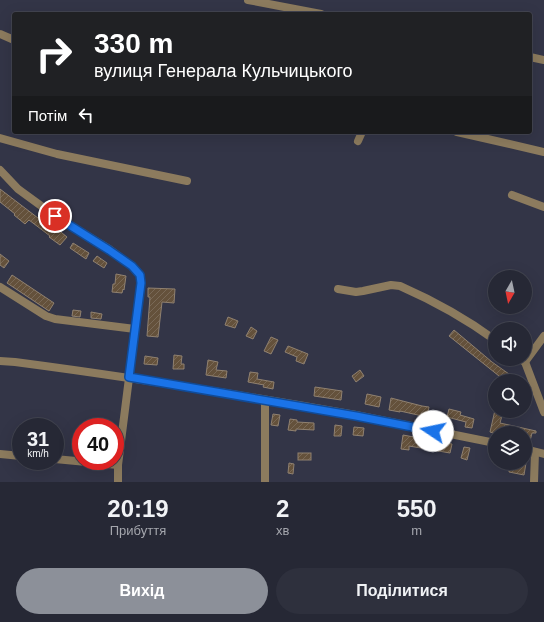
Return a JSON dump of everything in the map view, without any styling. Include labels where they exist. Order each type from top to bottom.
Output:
[{"type":"street","points":[[248,0],[311,12]]},
{"type":"street","points":[[0,34],[12,39]]},
{"type":"street","points":[[532,57],[544,60]]},
{"type":"street","points":[[358,141],[361,134]]},
{"type":"street","points":[[466,134],[544,152]]},
{"type":"street","points":[[0,138],[56,154],[187,181]]},
{"type":"street","points":[[0,170],[18,189],[55,216],[132,266],[140,275],[141,283],[124,418]]},
{"type":"street","points":[[512,195],[544,207]]},
{"type":"street","points":[[338,289],[356,292],[391,285],[400,286],[448,309],[488,335]]},
{"type":"street","points":[[0,287],[46,316],[55,319],[135,329]]},
{"type":"street","points":[[532,350],[544,336]]},
{"type":"street","points":[[0,361],[129,377],[356,416],[488,443]]},
{"type":"street","points":[[524,366],[544,412]]},
{"type":"street","points":[[265,400],[265,482]]},
{"type":"street","points":[[532,451],[544,454]]},
{"type":"street","points":[[534,482],[535,452]]},
{"type":"street","points":[[0,454],[12,455]]},
{"type":"street","points":[[118,470],[118,482]]},
{"type":"building","points":[[0,189],[38,218],[39,217],[55,229],[56,228],[67,237],[60,245],[29,220],[25,224],[0,202]]},
{"type":"building","points":[[73,243],[89,253],[86,259],[70,248]]},
{"type":"building","points":[[0,254],[9,261],[4,268],[0,265]]},
{"type":"building","points":[[97,256],[107,263],[104,268],[93,261]]},
{"type":"building","points":[[116,274],[126,276],[124,290],[123,289],[122,293],[112,292]]},
{"type":"building","points":[[12,275],[54,303],[49,311],[7,283]]},
{"type":"building","points":[[148,288],[175,289],[174,303],[162,302],[158,337],[147,336],[150,297],[148,297]]},
{"type":"building","points":[[73,310],[81,311],[80,317],[72,316]]},
{"type":"building","points":[[91,312],[102,314],[101,319],[91,318]]},
{"type":"building","points":[[228,317],[238,321],[235,328],[225,325]]},
{"type":"building","points":[[251,327],[257,331],[253,339],[246,336]]},
{"type":"building","points":[[454,330],[488,359],[488,366],[498,366],[509,374],[496,374],[449,336]]},
{"type":"building","points":[[271,337],[278,340],[271,354],[264,351]]},
{"type":"building","points":[[288,346],[308,354],[304,364],[296,361],[297,357],[285,352]]},
{"type":"building","points":[[174,355],[182,356],[181,364],[184,364],[184,369],[173,369]]},
{"type":"building","points":[[145,356],[158,358],[157,365],[144,364]]},
{"type":"building","points":[[208,360],[218,362],[216,370],[227,371],[226,378],[206,375]]},
{"type":"building","points":[[360,370],[364,376],[356,382],[352,376]]},
{"type":"building","points":[[250,372],[258,373],[257,379],[274,382],[273,389],[263,387],[264,385],[248,382]]},
{"type":"building","points":[[315,387],[342,391],[341,400],[314,396]]},
{"type":"building","points":[[367,394],[381,397],[379,407],[365,404]]},
{"type":"building","points":[[391,398],[429,407],[427,417],[389,410]]},
{"type":"building","points":[[449,409],[461,412],[460,415],[474,419],[472,428],[465,427],[466,422],[447,417]]},
{"type":"building","points":[[273,414],[280,415],[278,426],[271,425]]},
{"type":"building","points":[[493,418],[501,418],[500,423],[514,426],[491,426]]},
{"type":"building","points":[[290,419],[297,420],[297,422],[314,423],[314,430],[288,430]]},
{"type":"building","points":[[335,425],[342,426],[341,436],[334,436]]},
{"type":"building","points":[[354,427],[364,428],[363,436],[353,435]]},
{"type":"building","points":[[403,435],[452,444],[450,453],[409,446],[409,450],[401,449]]},
{"type":"building","points":[[464,447],[470,448],[467,460],[461,458]]},
{"type":"building","points":[[298,453],[311,453],[311,460],[298,460]]},
{"type":"building","points":[[289,463],[294,464],[293,474],[288,473]]},
{"type":"building","points":[[509,470],[525,470],[524,475],[509,472]]},
{"type":"route","points":[[55,216],[109,250],[132,266],[140,275],[141,283],[129,377],[356,416],[433,431]]}]
